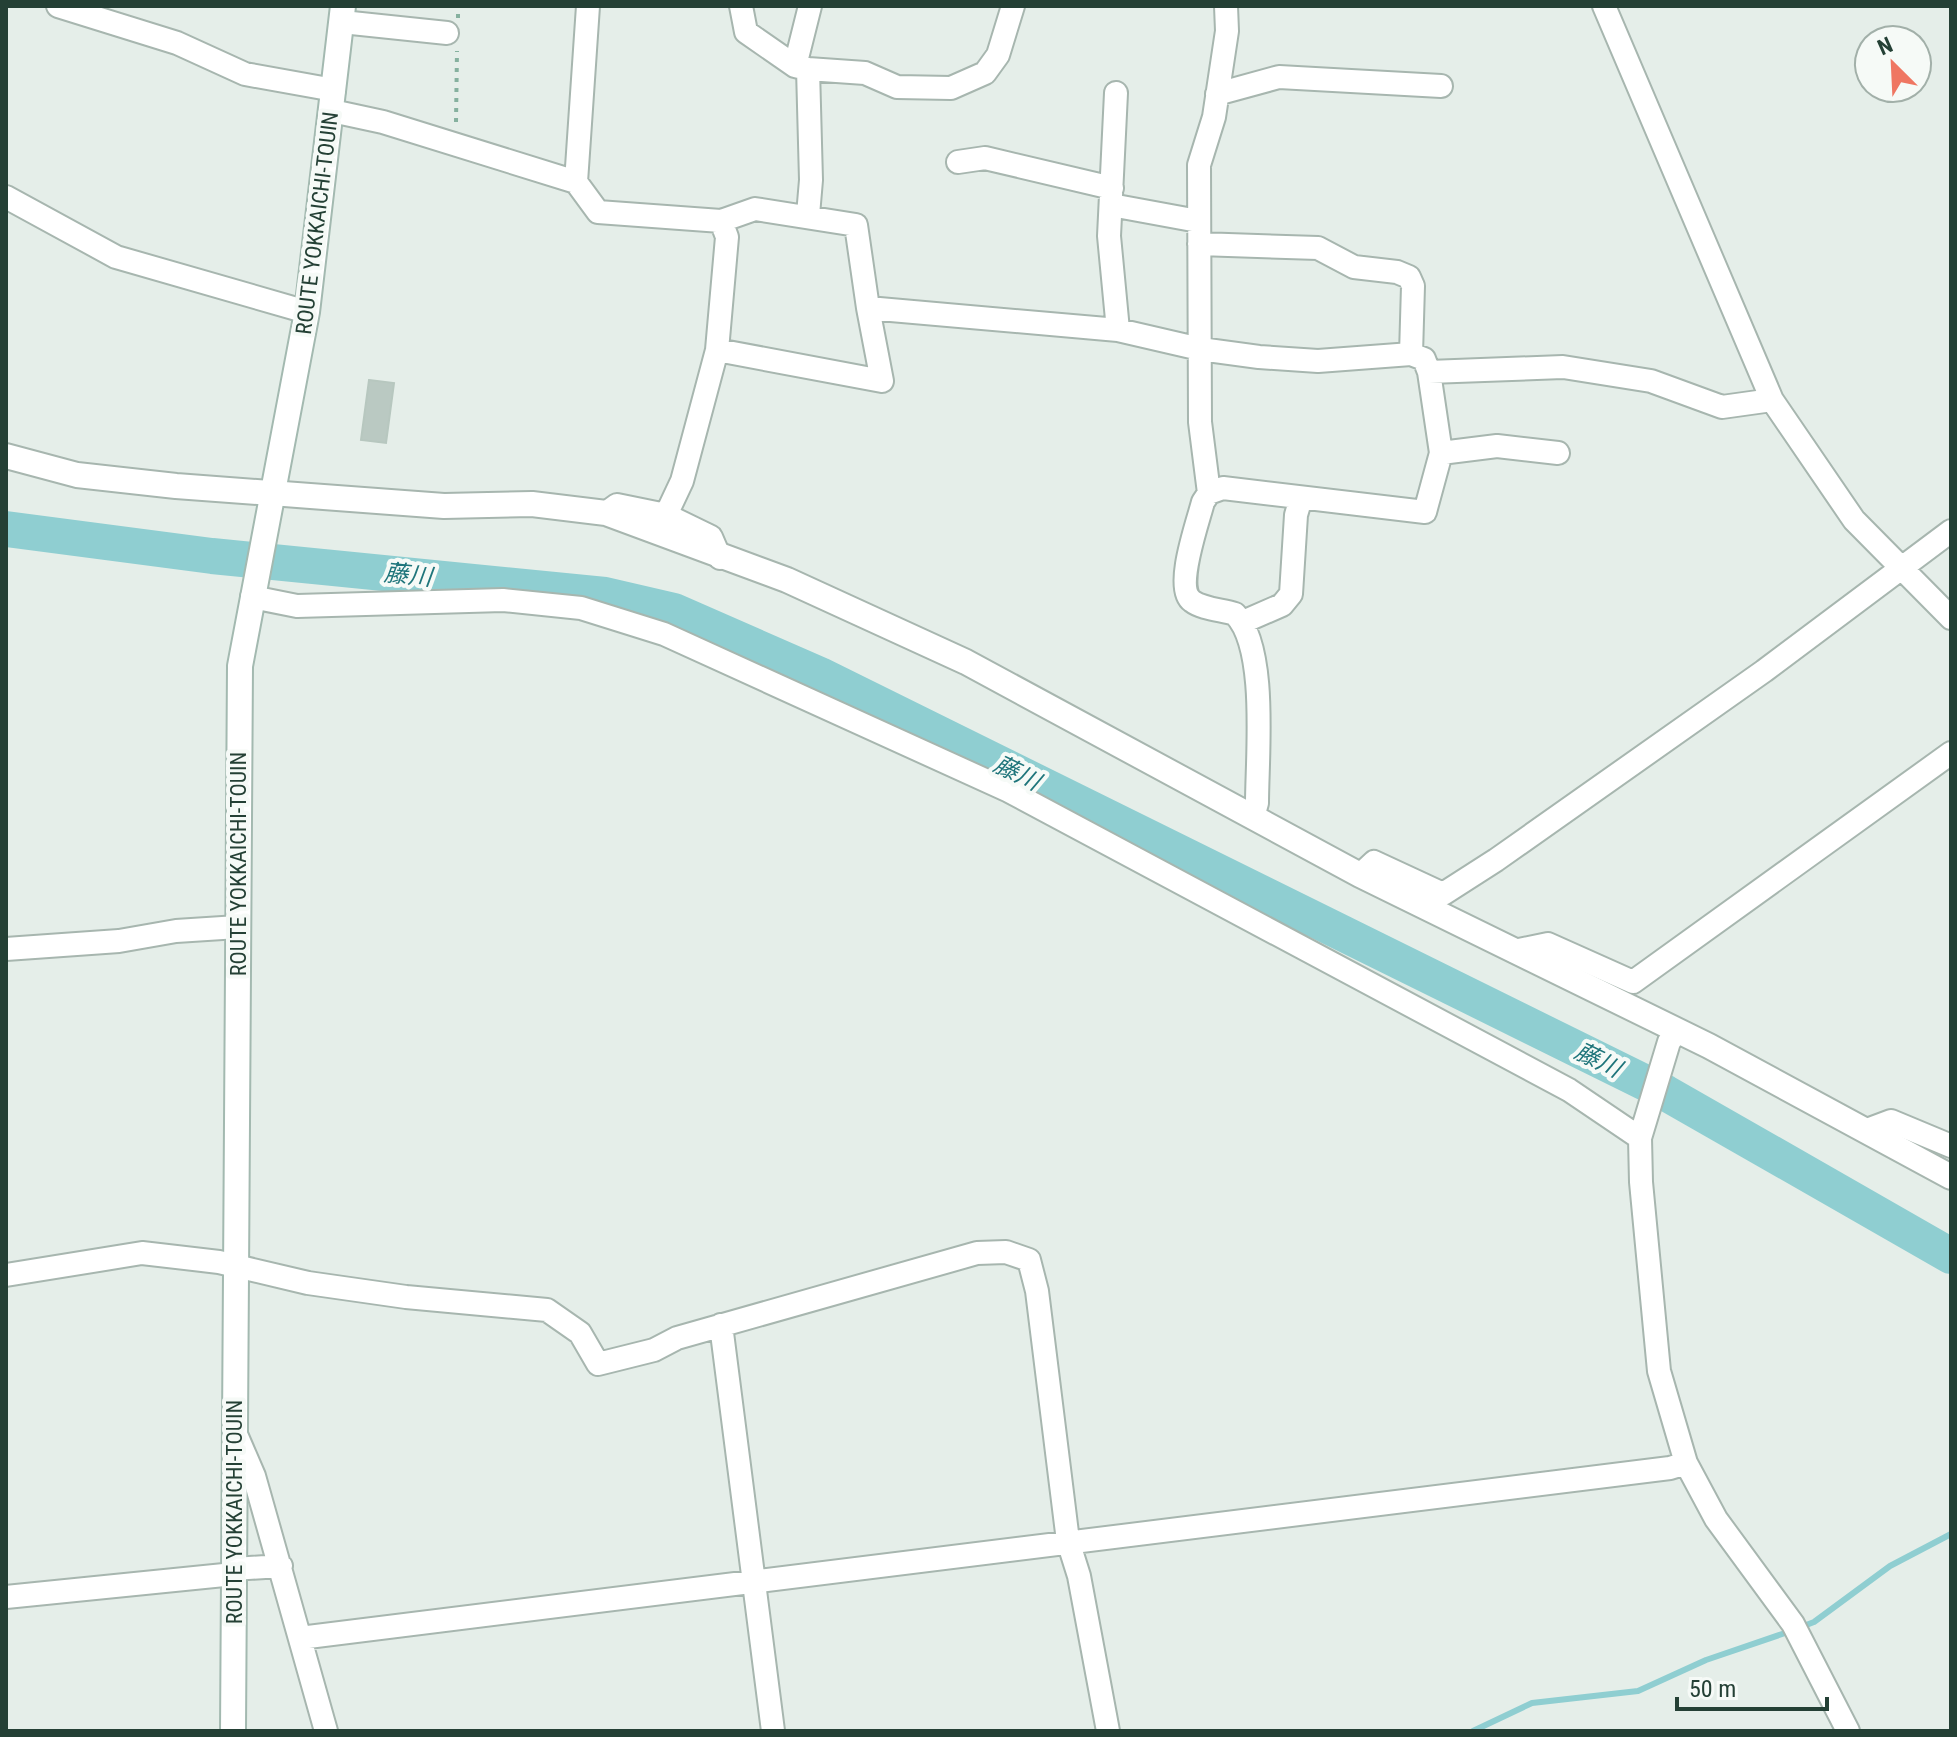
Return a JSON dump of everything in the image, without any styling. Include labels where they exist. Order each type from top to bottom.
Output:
[{"type":"street","points":[[58,6],[177,43],[245,74],[576,182],[598,212],[721,221],[755,209],[856,225],[882,381],[717,350]]},
{"type":"street","points":[[576,182],[588,6]]},
{"type":"street","points":[[741,6],[746,32],[801,68],[865,73],[897,87],[951,88],[985,73],[998,55],[1013,6]]},
{"type":"street","points":[[808,215],[811,180],[801,68],[810,6]]},
{"type":"street","points":[[1209,493],[1200,422],[1199,165],[1217,94],[1227,31],[1226,6]]},
{"type":"street","points":[[1604,6],[1772,400],[1854,520],[1951,618]]},
{"type":"street","points":[[342,14],[454,34]]},
{"type":"street","name":"ROUTE YOKKAICHI-TOUIN","points":[[233,1731],[240,666],[307,312],[342,14]]},
{"type":"street","points":[[1217,94],[1279,77],[1441,86]]},
{"type":"street","points":[[1116,93],[1109,236],[1118,330]]},
{"type":"street","points":[[958,162],[985,158],[1198,221]]},
{"type":"street","points":[[6,197],[116,257],[307,312]]},
{"type":"street","points":[[666,515],[682,481],[717,350],[727,237],[721,221]]},
{"type":"street","points":[[1199,244],[1318,248],[1354,267],[1397,272],[1409,277],[1413,286],[1411,354]]},
{"type":"street","points":[[868,308],[1118,330],[1200,349],[1318,361],[1411,354],[1424,359],[1429,372],[1441,453],[1425,512],[1223,488],[1209,493],[1203,502],[1185,576],[1185,593],[1193,602],[1235,614],[1243,622],[1256,675],[1257,803],[1253,817]]},
{"type":"street","points":[[1429,372],[1563,367],[1651,381],[1722,407],[1772,400]]},
{"type":"street","points":[[1441,453],[1497,446],[1558,453]]},
{"type":"street","points":[[6,456],[77,475],[176,486],[444,506],[532,504],[606,513],[720,558],[787,580],[966,662],[1360,875],[1514,951],[1673,1036],[1867,1130],[1951,1177]]},
{"type":"street","points":[[1243,622],[1282,605],[1291,594],[1296,515],[1301,498]]},
{"type":"street","points":[[606,513],[617,505],[666,515],[711,537],[720,558]]},
{"type":"street","points":[[1360,875],[1374,862],[1443,894],[1496,860],[1904,568],[1951,531]]},
{"type":"street","points":[[254,588],[297,606],[503,600],[581,608],[664,634],[1009,791],[1643,1130]]},
{"type":"street","points":[[1514,951],[1548,944],[1633,982],[1951,753]]},
{"type":"street","points":[[6,949],[119,941],[176,931],[238,927]]},
{"type":"street","points":[[1673,1036],[1643,1130],[1641,1182],[1659,1371],[1686,1463],[1716,1519],[1797,1630],[1848,1731]]},
{"type":"street","points":[[1867,1130],[1891,1121],[1951,1146]]},
{"type":"street","points":[[6,1275],[142,1253],[406,1297],[547,1310],[580,1333],[598,1364],[654,1350],[677,1338],[721,1325],[977,1253],[1006,1252],[1029,1260],[1037,1291],[1068,1541],[1079,1576],[1108,1731]]},
{"type":"street","points":[[721,1325],[773,1731]]},
{"type":"street","points":[[235,1431],[254,1476],[326,1731]]},
{"type":"street","points":[[300,1638],[1670,1468],[1686,1463]]},
{"type":"street","points":[[6,1597],[281,1566]]},
{"type":"path","points":[[452,144],[456,134],[454,34],[458,6]]},
{"type":"building","points":[[369,380],[394,383],[386,443],[361,440]]},
{"type":"waterway","name":"藤川","points":[[6,529],[212,556],[605,595],[674,611],[820,675],[1666,1093],[1951,1256]]},
{"type":"waterway","points":[[1801,1627],[1814,1622],[1890,1566],[1951,1534]]},
{"type":"waterway","points":[[1473,1731],[1532,1703],[1638,1691],[1706,1660],[1791,1631]]}]
